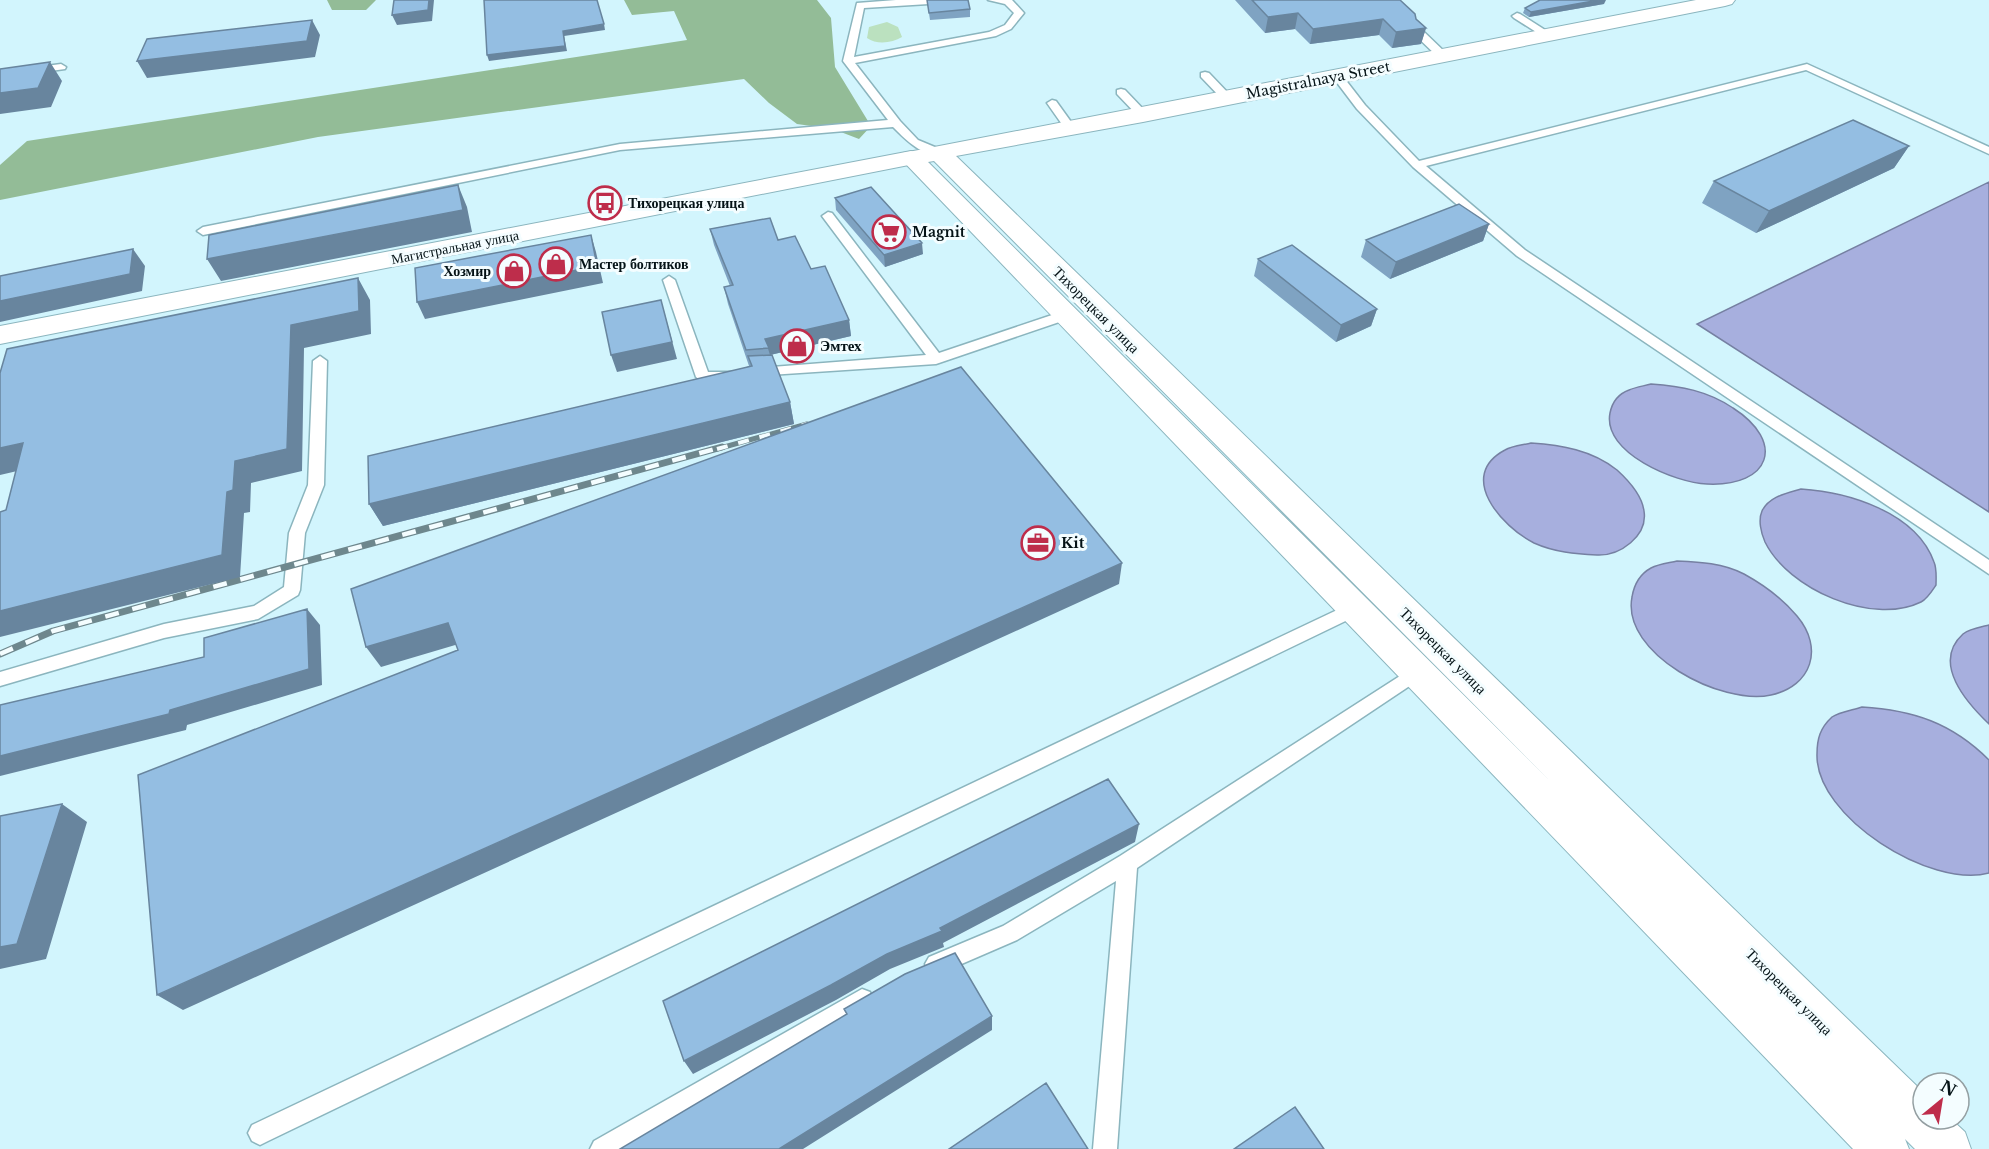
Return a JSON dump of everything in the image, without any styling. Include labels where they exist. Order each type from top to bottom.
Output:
[{"type":"main road","name":"Magistralnaya Street","points":[[921,151],[1143,115],[1725,0]]},
{"type":"main road","name":"Тихорецкая улица","points":[[921,151],[1066,315],[1886,1149]]},
{"type":"main road","name":"Тихорецкая улица","points":[[921,151],[1948,1149]]},
{"type":"main road","name":"Магистральная улица","points":[[0,335],[921,151]]},
{"type":"lane","points":[[921,151],[848,61],[860,5],[945,0]]},
{"type":"lane","points":[[848,61],[992,34],[1008,27],[1019,13],[1008,1],[993,0]]},
{"type":"lane","points":[[1517,16],[1548,35]]},
{"type":"lane","points":[[1417,31],[1443,56]]},
{"type":"lane","points":[[0,75],[62,67]]},
{"type":"lane","points":[[1417,165],[1807,67],[1989,151]]},
{"type":"lane","points":[[1205,75],[1227,98]]},
{"type":"lane","points":[[1337,76],[1361,107],[1417,165],[1521,253],[1989,568]]},
{"type":"lane","points":[[1121,92],[1143,115]]},
{"type":"lane","points":[[1052,103],[1070,128]]},
{"type":"lane","points":[[203,231],[620,147],[896,123]]},
{"type":"lane","points":[[828,216],[936,359]]},
{"type":"lane","points":[[669,280],[703,377],[936,359],[1066,315]]},
{"type":"lane","points":[[0,679],[164,631],[258,612],[292,590],[297,533],[316,485],[320,362]]},
{"type":"lane","points":[[260,1133],[1354,609]]},
{"type":"lane","points":[[921,970],[1010,933],[1127,863],[1417,672]]},
{"type":"lane","points":[[1105,1149],[1127,863]]},
{"type":"lane","points":[[602,1149],[879,991]]},
{"type":"green space","points":[[327,0],[376,0],[366,10],[332,10]]},
{"type":"green space","points":[[624,0],[817,0],[831,18],[835,67],[871,126],[859,139],[833,129],[797,124],[769,103],[744,79],[318,137],[0,200],[0,165],[27,141],[687,40],[674,11],[632,15]]},
{"type":"green space","points":[[887,22],[898,27],[902,37],[885,42],[875,42],[867,38],[869,27]]},
{"type":"water","points":[[1989,182],[1989,512],[1697,324]]},
{"type":"water","points":[[1651,384],[1704,393],[1724,402],[1750,421],[1760,435],[1765,448],[1764,460],[1757,470],[1746,478],[1729,483],[1707,484],[1661,472],[1629,453],[1617,441],[1611,427],[1611,409],[1616,399],[1622,394]]},
{"type":"water","points":[[1531,443],[1554,445],[1587,453],[1607,463],[1626,478],[1640,499],[1644,511],[1642,529],[1631,543],[1606,554],[1581,554],[1534,543],[1509,525],[1489,500],[1484,487],[1484,473],[1491,461],[1505,450]]},
{"type":"water","points":[[1801,489],[1859,500],[1896,518],[1912,530],[1925,545],[1935,565],[1936,585],[1929,595],[1921,602],[1901,608],[1879,609],[1856,606],[1833,599],[1792,575],[1776,559],[1765,542],[1760,518],[1769,502]]},
{"type":"water","points":[[1677,561],[1711,564],[1736,570],[1766,587],[1791,609],[1805,628],[1810,641],[1811,653],[1810,664],[1796,683],[1771,695],[1751,696],[1727,692],[1703,684],[1679,672],[1658,656],[1642,638],[1633,618],[1632,597],[1638,580],[1647,570]]},
{"type":"water","points":[[1989,625],[1989,724],[1971,705],[1956,682],[1951,670],[1950,657],[1954,645],[1963,634]]},
{"type":"water","points":[[1862,707],[1898,711],[1931,721],[1961,737],[1989,760],[1989,873],[1965,875],[1937,870],[1909,859],[1880,843],[1855,824],[1835,801],[1821,778],[1817,754],[1819,739],[1822,730],[1832,717]]},
{"type":"building","points":[[394,0],[429,0],[428,10],[392,15]]},
{"type":"building","points":[[484,0],[597,0],[604,24],[563,31],[565,46],[487,55]]},
{"type":"building","points":[[927,0],[968,0],[970,9],[929,13]]},
{"type":"building","points":[[1252,0],[1400,0],[1426,28],[1396,32],[1383,19],[1313,29],[1298,13],[1268,17]]},
{"type":"building","points":[[1540,0],[1599,0],[1531,12],[1525,8]]},
{"type":"building","points":[[312,20],[307,41],[137,61],[147,39]]},
{"type":"building","points":[[50,62],[38,88],[0,93],[0,69]]},
{"type":"building","points":[[1853,120],[1909,146],[1769,211],[1714,181]]},
{"type":"building","points":[[458,185],[463,210],[207,259],[209,235]]},
{"type":"building","points":[[871,187],[922,243],[884,255],[835,198]]},
{"type":"building","points":[[1459,204],[1489,224],[1396,262],[1366,240]]},
{"type":"building","points":[[770,218],[778,240],[795,236],[811,269],[825,266],[849,320],[765,339],[769,348],[746,350],[724,287],[733,285],[710,229]]},
{"type":"building","points":[[591,235],[597,266],[417,302],[415,268]]},
{"type":"building","points":[[1292,245],[1377,309],[1341,325],[1258,259]]},
{"type":"building","points":[[133,249],[130,274],[0,301],[0,276]]},
{"type":"building","points":[[358,278],[359,311],[291,325],[287,449],[235,461],[233,490],[227,492],[222,555],[0,611],[0,512],[6,510],[23,443],[0,448],[0,373],[7,349]]},
{"type":"building","points":[[661,300],[672,342],[611,355],[602,312]]},
{"type":"building","points":[[772,355],[790,402],[369,504],[368,456],[752,366],[748,356]]},
{"type":"building","points":[[961,367],[1122,563],[157,995],[138,775],[458,650],[448,623],[366,647],[351,589]]},
{"type":"building","points":[[307,609],[309,669],[170,710],[169,714],[0,756],[0,705],[204,657],[204,638]]},
{"type":"building","points":[[1108,779],[1139,824],[940,928],[942,931],[887,954],[684,1061],[663,1001]]},
{"type":"building","points":[[62,804],[17,944],[0,947],[0,816]]},
{"type":"building","points":[[955,953],[992,1016],[779,1149],[620,1149],[847,1014],[844,1009],[905,974]]},
{"type":"building","points":[[1046,1083],[1088,1149],[949,1149]]},
{"type":"building","points":[[1295,1107],[1324,1149],[1234,1149]]},
{"type":"railway","points":[[717,449],[807,424]]},
{"type":"railway","points":[[0,654],[53,631],[722,447]]},
{"type":"place","name":"Тихорецкая улица","points":[[605,203]]},
{"type":"place","name":"Magnit","points":[[889,232]]},
{"type":"place","name":"Мастер болтиков","points":[[556,264]]},
{"type":"place","name":"Хозмир","points":[[514,271]]},
{"type":"place","name":"Эмтех","points":[[797,346]]},
{"type":"place","name":"Kit","points":[[1038,543]]}]
